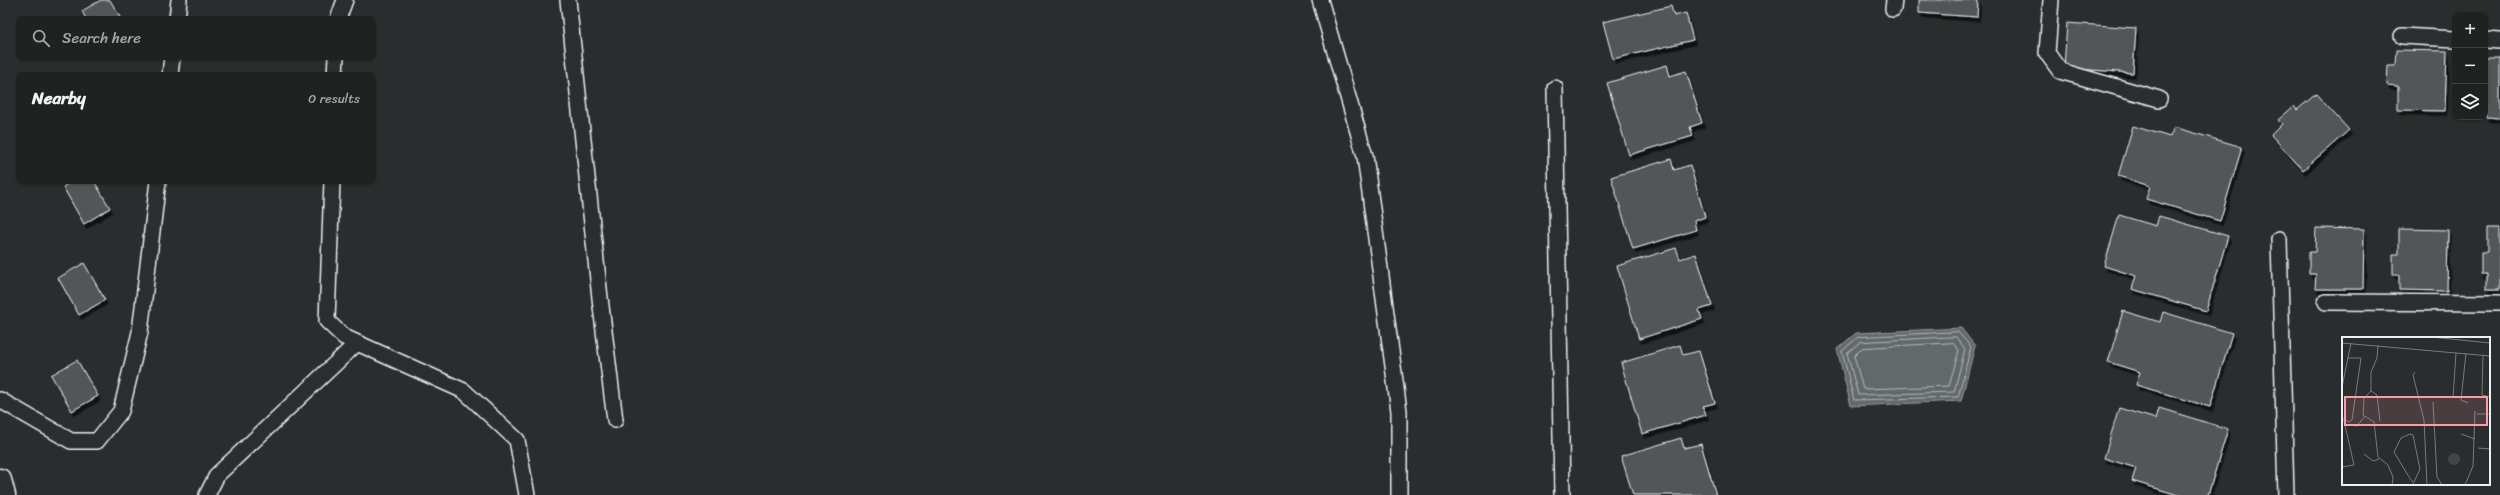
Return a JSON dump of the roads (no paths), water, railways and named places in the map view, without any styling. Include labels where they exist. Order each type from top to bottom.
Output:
[{"type":"street","points":[[0,480],[4,495]]},
{"type":"lane","points":[[177,16],[179,0]]},
{"type":"lane","points":[[339,16],[345,0]]},
{"type":"lane","points":[[568,0],[599,290],[615,420]]},
{"type":"lane","points":[[1320,0],[1365,156],[1399,411],[1399,495]]},
{"type":"lane","points":[[2052,0],[2047,53],[2060,71],[2160,99]]},
{"type":"lane","points":[[2402,36],[2452,39]]},
{"type":"lane","points":[[2488,40],[2500,41]]},
{"type":"lane","points":[[170,72],[172,60]]},
{"type":"lane","points":[[335,72],[336,60]]},
{"type":"lane","points":[[1555,88],[1562,495]]},
{"type":"lane","points":[[0,400],[71,441],[97,441],[121,411],[140,332],[158,184]]},
{"type":"lane","points":[[332,184],[327,321],[344,337],[464,391],[517,440],[526,495]]},
{"type":"lane","points":[[2279,239],[2286,495]]},
{"type":"lane","points":[[2326,302],[2500,302]]},
{"type":"lane","points":[[207,495],[217,475],[357,343]]},
{"type":"water","points":[[1961,328],[1975,346],[1961,401],[1851,406],[1837,349],[1856,333]]}]
